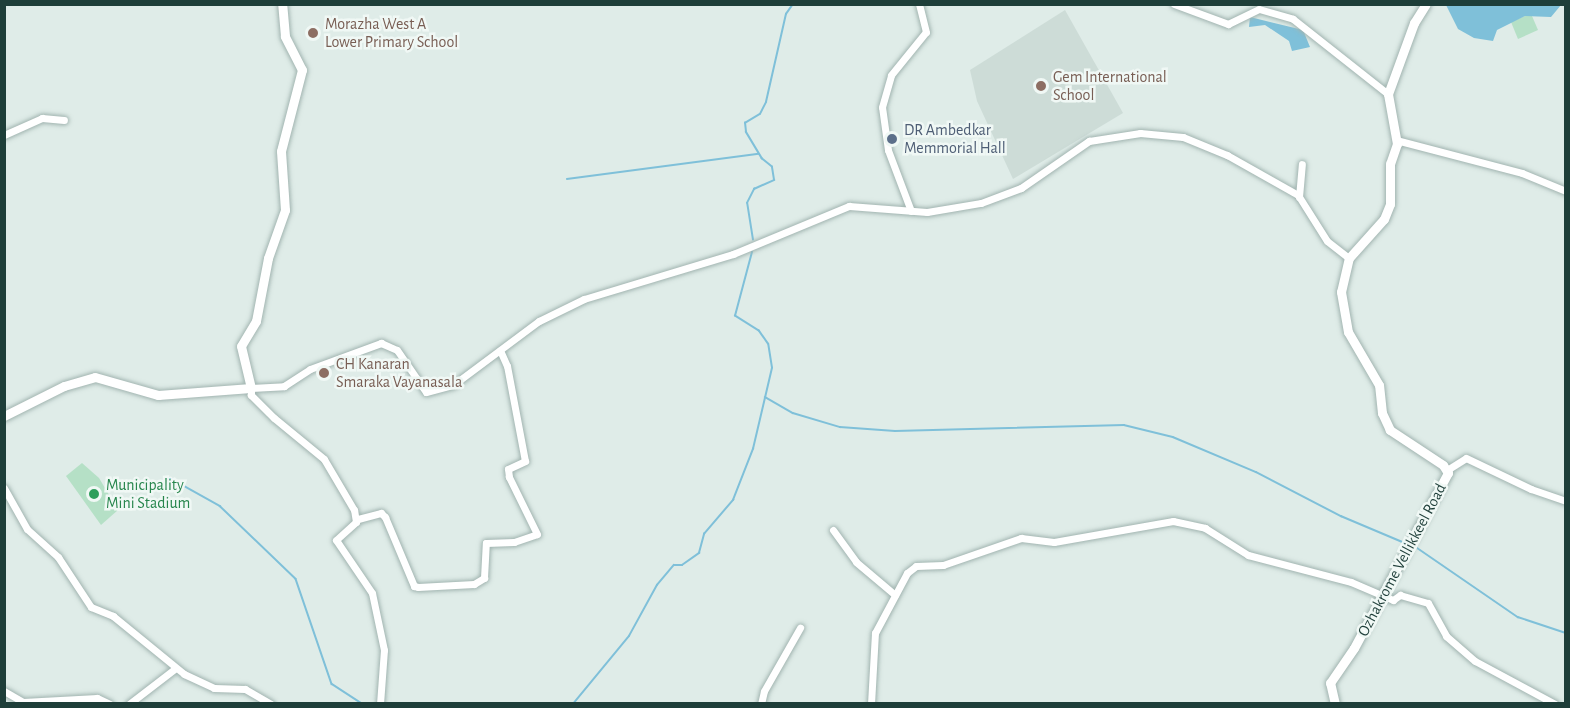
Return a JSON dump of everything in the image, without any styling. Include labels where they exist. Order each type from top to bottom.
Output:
[{"type":"main road","points":[[4,416],[64,386],[95,377],[158,395],[251,388],[241,346],[256,321],[268,258],[285,210],[281,151],[302,70],[285,36],[282,4]]},
{"type":"main road","name":"Ozhakrome Vellikkeel Road","points":[[1335,704],[1330,683],[1383,596],[1447,477],[1447,470],[1411,447],[1385,422],[1379,385],[1348,332],[1341,292],[1349,258],[1384,219],[1390,204],[1390,164],[1396,141],[1388,94],[1414,22],[1426,4]]},
{"type":"street","points":[[911,211],[888,150],[882,107],[891,75],[926,32],[919,4]]},
{"type":"street","points":[[1174,4],[1228,24],[1259,9],[1293,20],[1388,94]]},
{"type":"street","points":[[4,135],[42,118],[64,120]]},
{"type":"street","points":[[358,519],[324,459],[251,396],[251,388],[284,386],[310,369],[381,343],[397,350],[426,392],[453,385],[539,321],[584,299],[733,254],[849,206],[911,211],[981,203],[1021,188],[1089,141],[1140,133],[1183,137],[1227,155],[1299,197],[1327,241],[1349,258]]},
{"type":"street","points":[[1396,141],[1522,173],[1566,191]]},
{"type":"street","points":[[1299,197],[1302,164]]},
{"type":"street","points":[[380,704],[384,650],[372,593],[336,540],[358,519],[381,513],[385,517],[406,569],[418,587],[474,584],[484,578],[486,543],[514,542],[537,534],[509,477],[508,470],[525,461],[507,366],[500,350]]},
{"type":"street","points":[[1447,470],[1466,458],[1531,489],[1566,501]]},
{"type":"street","points":[[4,488],[21,520],[58,557],[91,607],[113,616],[177,668],[214,688],[245,689],[271,704]]},
{"type":"street","points":[[870,704],[876,633],[895,595],[916,566],[943,565],[1021,538],[1054,542],[1173,521],[1205,528],[1248,555],[1351,582],[1394,600],[1400,595],[1428,603],[1446,636],[1475,661],[1555,704]]},
{"type":"street","points":[[832,530],[856,562],[895,595]]},
{"type":"street","points":[[762,704],[764,691],[800,628]]},
{"type":"street","points":[[129,704],[177,668]]},
{"type":"street","points":[[4,691],[23,702],[97,698],[110,704]]},
{"type":"shaded area","name":"Gem International School","points":[[1065,10],[1123,113],[1013,179],[977,101],[970,70]]},
{"type":"green space","points":[[1525,16],[1532,16],[1538,30],[1518,39],[1511,22]]},
{"type":"green space","name":"Municipality Mini Stadium","points":[[82,463],[99,478],[118,510],[101,525],[66,476]]},
{"type":"water","points":[[1446,4],[1561,5],[1551,17],[1525,16],[1497,30],[1493,41],[1474,38],[1458,29]]},
{"type":"water","points":[[1250,17],[1303,30],[1310,47],[1292,51],[1289,41],[1265,25],[1249,27]]},
{"type":"waterway","points":[[753,240],[747,203],[754,189],[774,180],[772,167],[762,159],[746,132],[745,123],[760,114],[766,102],[786,14],[793,4]]},
{"type":"waterway","points":[[567,179],[758,154]]},
{"type":"waterway","points":[[573,704],[629,636],[657,585],[674,565],[682,565],[699,553],[704,534],[733,500],[753,449],[772,368],[768,344],[759,331],[735,316],[752,252]]},
{"type":"waterway","points":[[765,397],[793,413],[840,427],[895,431],[1124,425],[1173,437],[1256,472],[1341,516],[1405,543]]},
{"type":"waterway","points":[[168,477],[220,506],[296,579],[332,684],[363,704]]},
{"type":"waterway","points":[[1416,547],[1518,617],[1566,633]]},
{"type":"place","name":"Morazha West A Lower Primary School","points":[[313,33]]},
{"type":"place","name":"Gem International School","points":[[1041,86]]},
{"type":"place","name":"DR Ambedkar Memmorial Hall","points":[[892,139]]},
{"type":"place","name":"CH Kanaran Smaraka Vayanasala","points":[[324,373]]},
{"type":"place","name":"Municipality Mini Stadium","points":[[94,494]]}]
